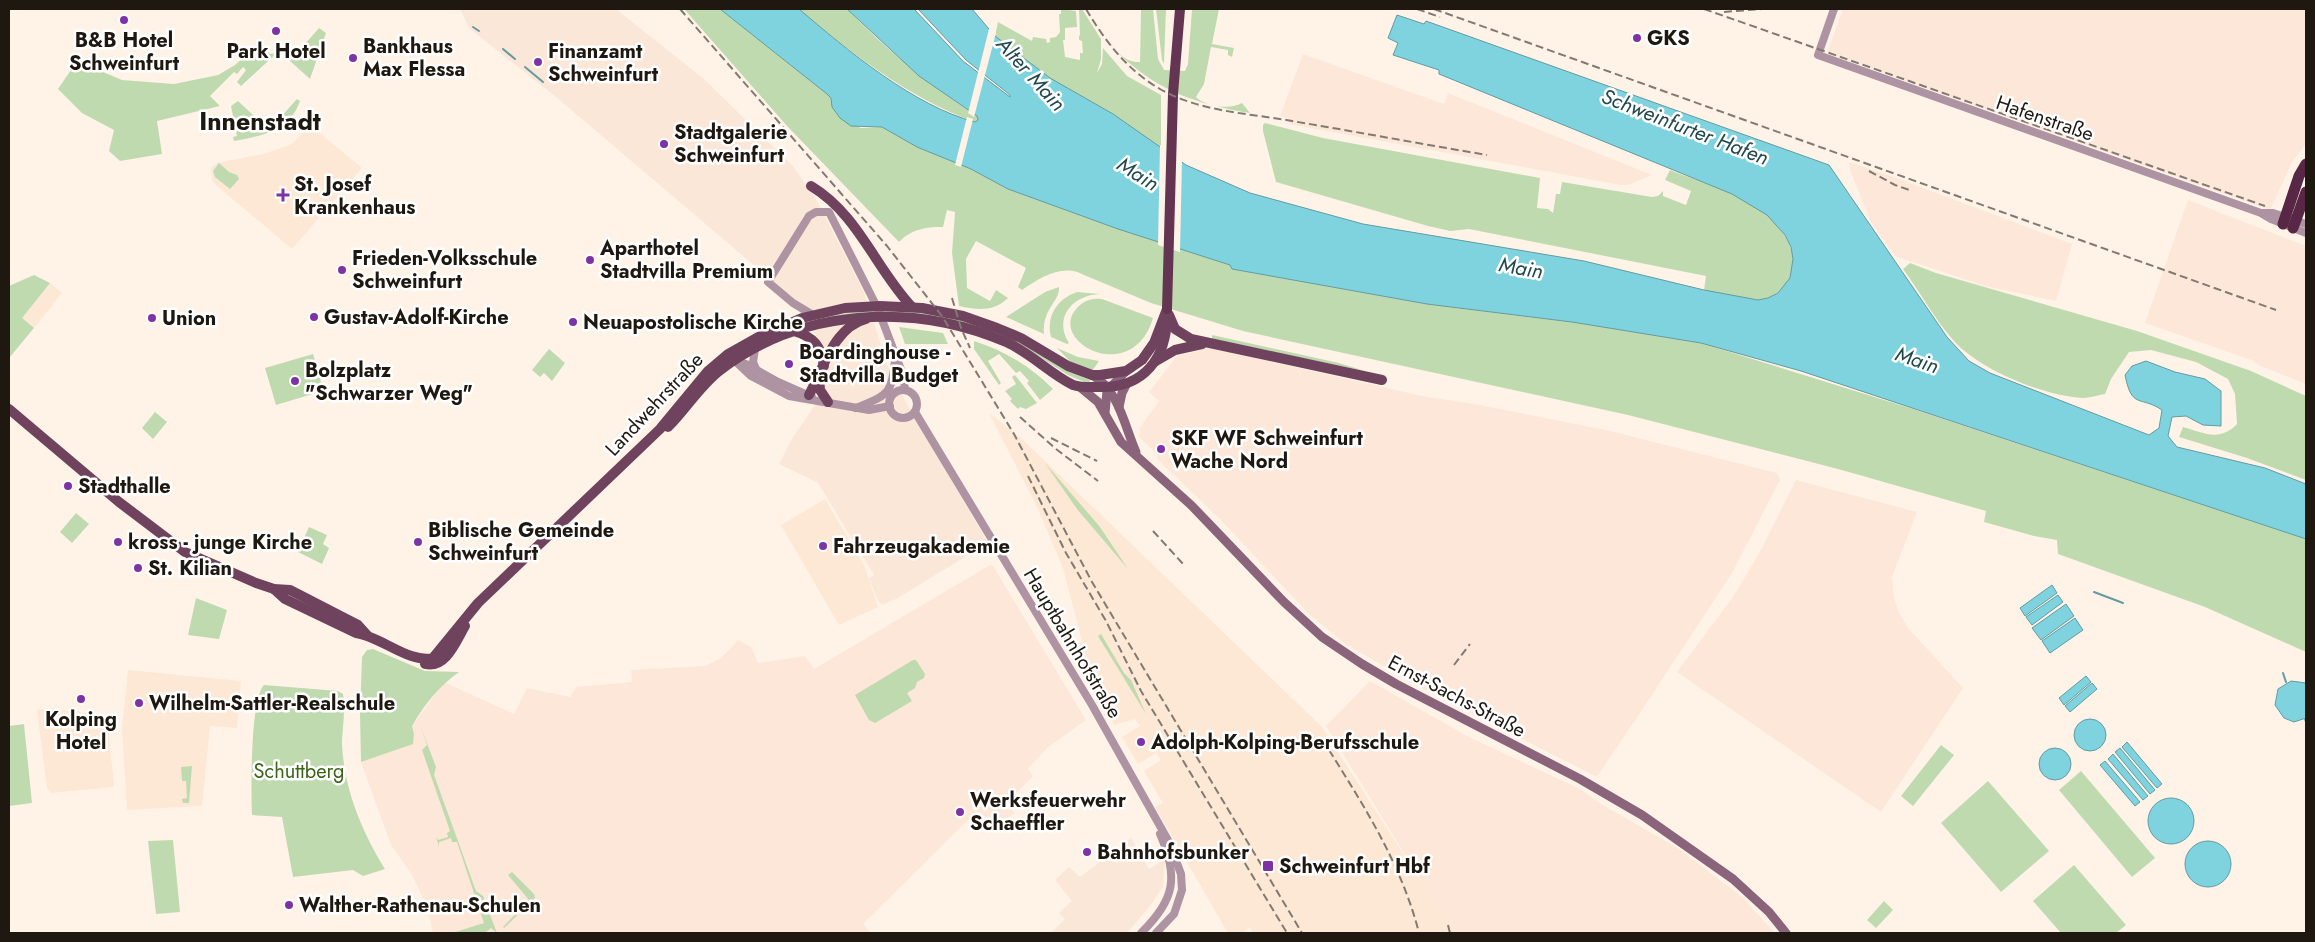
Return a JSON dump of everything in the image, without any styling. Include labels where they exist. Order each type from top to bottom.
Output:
[{"type":"highway","points":[[1167,309],[1174,70],[1180,9]]},
{"type":"highway","points":[[2295,222],[2300,176],[2306,164]]},
{"type":"highway","points":[[2295,222],[2306,192]]},
{"type":"main road","points":[[811,186],[828,197],[848,219],[873,250],[902,296],[912,307]]},
{"type":"main road","name":"Landwehrstraße","points":[[731,357],[756,349],[813,315],[854,307],[912,307],[963,316]]},
{"type":"main road","points":[[1167,309],[1178,332],[1191,339],[1207,344],[1313,364],[1382,380]]},
{"type":"main road","points":[[1105,414],[1105,398],[1109,388],[1126,370],[1142,360],[1158,345],[1167,331],[1167,309]]},
{"type":"main road","points":[[818,400],[821,371],[838,340],[848,327],[879,316]]},
{"type":"main road","name":"Landwehrstraße","points":[[9,408],[119,502],[184,552],[274,589],[290,590],[358,625],[367,635],[414,656],[427,665],[438,664],[440,658],[474,615],[504,584],[664,432],[731,357],[760,336],[793,326],[845,318],[879,316],[935,321],[967,328]]},
{"type":"main road","name":"Ernst-Sachs-Straße","points":[[963,316],[1012,334],[1068,366],[1092,375],[1109,388],[1119,407],[1137,454]]},
{"type":"main road","points":[[793,326],[816,342],[822,356],[818,400]]},
{"type":"main road","name":"Ernst-Sachs-Straße","points":[[967,328],[1015,346],[1064,380],[1080,387],[1096,399],[1121,442],[1137,454],[1224,537],[1298,616],[1332,645],[1396,684],[1580,779],[1642,815],[1733,879],[1769,912],[1786,933]]},
{"type":"main road","points":[[1080,387],[1109,388],[1126,385],[1145,373],[1153,363],[1171,351],[1207,344]]},
{"type":"main road","points":[[1153,363],[1158,345]]},
{"type":"main road","points":[[1092,375],[1126,370]]},
{"type":"main road","points":[[1119,407],[1126,385]]},
{"type":"street","name":"Hafenstraße","points":[[1834,9],[1818,55],[2261,213],[2272,213],[2295,222],[2306,233]]},
{"type":"street","points":[[813,315],[793,303],[768,282],[809,216],[816,212],[829,212],[872,296],[896,356],[905,390],[892,396],[890,406],[893,413],[900,418],[907,418],[915,412]]},
{"type":"street","points":[[793,303],[796,313],[793,326]]},
{"type":"street","points":[[756,349],[754,362],[758,370]]},
{"type":"street","points":[[856,408],[873,402],[887,392],[894,377],[896,356]]},
{"type":"street","points":[[731,357],[818,400]]},
{"type":"street","points":[[731,357],[742,369],[771,388],[789,396],[875,410],[890,406]]},
{"type":"street","name":"Hauptbahnhofstraße","points":[[905,390],[915,396],[917,404],[915,412],[1088,698],[1162,828],[1175,856],[1182,884],[1180,898],[1174,914],[1156,933]]},
{"type":"street","name":"Hauptbahnhofstraße","points":[[1141,933],[1166,903],[1172,880],[1171,864],[1154,815]]},
{"type":"shaded area","points":[[460,9],[616,9],[704,79],[792,165],[817,201],[863,290],[891,376],[988,543],[896,599],[882,605],[878,601],[869,578],[874,575],[818,483],[779,464],[791,440],[817,402],[823,378],[823,351],[802,306],[556,97],[470,29]]},
{"type":"shaded area","points":[[1843,9],[2306,9],[2306,144],[2292,162],[2270,210],[1827,53]]},
{"type":"shaded area","points":[[1303,54],[1444,104],[1448,93],[1652,175],[1628,185],[1621,185],[1289,124],[1290,119],[1280,116]]},
{"type":"shaded area","name":"St. Josef Krankenhaus","points":[[310,125],[362,168],[292,249],[212,181],[211,168],[217,163],[263,154],[287,146],[293,143]]},
{"type":"shaded area","points":[[1849,162],[2072,244],[2056,301],[1985,286],[1895,256],[1872,224],[1851,173]]},
{"type":"shaded area","points":[[2188,200],[2306,246],[2306,384],[2258,365],[2254,361],[2145,323]]},
{"type":"shaded area","points":[[50,283],[62,293],[34,328],[21,318]]},
{"type":"shaded area","points":[[1211,348],[1422,396],[1475,404],[1606,430],[1777,473],[1780,480],[1732,573],[1642,710],[1598,775],[1595,776],[1418,686],[1344,643],[1309,614],[1219,518],[1156,458],[1158,455],[1138,436],[1141,432],[1139,429],[1159,401],[1149,392],[1177,356],[1199,351],[1199,349]]},
{"type":"shaded area","points":[[989,413],[1022,439],[1322,727],[1426,889],[1460,933],[1253,933],[1250,928],[1242,933],[1228,933],[1155,807],[1163,803],[1144,771],[1161,760],[1156,753],[1138,764],[1122,737],[1140,726],[1135,719],[1114,725],[1069,649],[1082,641],[1063,568],[1038,509]]},
{"type":"shaded area","points":[[1796,480],[1917,512],[1892,577],[1894,598],[1899,613],[1909,629],[1963,688],[1881,812],[1677,672],[1733,597],[1761,550]]},
{"type":"shaded area","name":"Fahrzeugakademie","points":[[825,499],[865,567],[878,607],[839,625],[781,525]]},
{"type":"shaded area","points":[[990,565],[993,566],[1086,720],[1047,748],[1028,769],[1033,776],[1007,802],[1015,813],[996,826],[981,813],[973,821],[969,819],[863,924],[871,933],[433,933],[427,906],[412,875],[391,845],[361,762],[412,744],[414,734],[412,726],[444,682],[514,714],[527,688],[570,697],[576,687],[632,682],[631,670],[705,666],[721,658],[738,640],[751,647],[758,663],[805,656],[814,669]]},
{"type":"shaded area","points":[[128,670],[241,681],[237,728],[210,726],[202,806],[127,810],[122,728]]},
{"type":"shaded area","points":[[1370,681],[1469,737],[1580,789],[1601,804],[1679,849],[1741,896],[1775,933],[1460,933],[1426,889],[1326,726]]},
{"type":"shaded area","points":[[52,708],[107,716],[114,787],[51,793],[47,788],[37,710]]},
{"type":"shaded area","points":[[1131,838],[1149,869],[1165,859],[1163,887],[1150,906],[1127,933],[1051,933],[1065,919],[1059,913],[1072,901],[1055,880],[1069,867],[1080,877]]},
{"type":"green space","points":[[684,9],[720,9],[827,94],[831,98],[832,107],[840,118],[861,128],[882,127],[917,147],[971,169],[1008,189],[1087,218],[1230,265],[1232,269],[1427,304],[1572,322],[1701,343],[1910,408],[2306,539],[2306,652],[2205,607],[2058,554],[2057,540],[2034,536],[1984,522],[1986,511],[1838,469],[1628,415],[1243,331],[1151,303],[1076,272],[1060,271],[1036,281],[1022,290],[1018,287],[1026,268],[976,241],[966,259],[967,288],[990,301],[996,290],[1008,298],[997,306],[985,309],[959,306],[952,253],[955,212],[947,210],[943,227],[919,230],[909,234],[899,242],[787,126]]},
{"type":"green space","points":[[799,9],[847,9],[877,39],[942,92],[977,116],[978,120],[974,122],[950,112],[904,87],[860,58]]},
{"type":"green space","points":[[1061,9],[1076,11],[1077,27],[1065,28],[1065,40],[1063,40],[1065,57],[1080,60],[1080,53],[1083,53],[1082,41],[1079,40],[1079,9],[1082,9],[1101,39],[1101,59],[1097,73],[1102,64],[1103,48],[1127,76],[1161,95],[1161,148],[1113,114],[1050,78],[995,36],[998,22],[1032,41],[1033,37],[1046,39],[1047,43],[1050,42],[1050,38],[1056,37],[1060,32],[1059,14],[1061,14]]},
{"type":"green space","points":[[1141,9],[1153,9],[1158,59],[1164,70],[1185,71],[1188,64],[1192,9],[1219,9],[1212,44],[1234,48],[1232,57],[1228,55],[1228,50],[1211,47],[1204,84],[1196,97],[1209,104],[1188,98],[1160,85],[1125,60],[1116,51],[1125,58],[1140,62]]},
{"type":"green space","points":[[1156,9],[1166,9],[1164,64],[1162,60]]},
{"type":"green space","points":[[319,28],[326,33],[310,79],[290,61]]},
{"type":"green space","points":[[256,46],[264,48],[270,54],[277,53],[241,86],[237,82],[246,70],[243,67],[237,74],[234,72],[210,96],[220,106],[157,121],[162,154],[120,161],[109,151],[114,130],[82,113],[58,89],[77,61],[122,80],[174,84],[218,75],[235,65]]},
{"type":"green space","points":[[297,99],[300,101],[295,111],[282,126],[264,134],[234,141],[233,137],[237,136],[231,106],[238,101],[269,130]]},
{"type":"green space","points":[[1242,103],[1250,113],[1234,110],[1214,106],[1224,107]]},
{"type":"green space","points":[[1265,123],[1323,138],[1540,178],[1537,208],[1548,209],[1553,213],[1556,194],[1560,194],[1562,182],[1652,197],[1658,196],[1663,191],[1663,196],[1686,205],[1691,191],[1665,180],[1670,170],[1733,194],[1767,215],[1781,230],[1787,240],[1791,249],[1793,269],[1790,279],[1775,294],[1763,299],[1747,300],[1704,290],[1706,276],[1469,229],[1450,231],[1428,226],[1276,182],[1263,131]]},
{"type":"green space","points":[[219,163],[229,172],[237,175],[239,179],[230,189],[215,177],[213,171]]},
{"type":"green space","points":[[1910,263],[1936,273],[2137,331],[2251,371],[2306,396],[2306,480],[2247,458],[2179,437],[2183,427],[2205,433],[2218,434],[2231,430],[2237,424],[2235,394],[2228,379],[2196,362],[2151,350],[2129,352],[2111,379],[2105,394],[2088,398],[2067,396],[2032,387],[1996,371],[1965,352],[1947,333],[1903,269]]},
{"type":"green space","points":[[34,275],[50,283],[22,318],[34,328],[9,358],[9,286]]},
{"type":"green space","points":[[1059,287],[1057,297],[1046,318],[1044,334],[1006,317],[1045,292]]},
{"type":"green space","points":[[1077,292],[1100,294],[1082,298],[1068,309],[1063,325],[1069,343],[1067,344],[1051,337],[1050,322],[1059,304]]},
{"type":"green space","points":[[1102,299],[1153,318],[1142,339],[1128,351],[1112,354],[1096,352],[1082,344],[1073,333],[1071,321],[1077,308],[1089,300]]},
{"type":"green space","points":[[888,310],[931,313],[962,320],[1013,339],[1062,368],[1090,380],[1089,384],[1068,375],[1021,345],[889,313],[852,314],[759,341],[822,318],[853,313]]},
{"type":"green space","points":[[899,327],[943,333],[948,344],[905,344]]},
{"type":"green space","points":[[1212,335],[1339,363],[1365,371],[1212,339]]},
{"type":"green space","points":[[974,341],[996,349],[1016,360],[1053,389],[1040,400],[1027,383],[1029,381],[1020,371],[1016,373],[999,354],[988,361],[1001,383],[999,385],[974,349]]},
{"type":"green space","points":[[1057,348],[1078,357],[1099,361],[1092,371],[1071,362]]},
{"type":"green space","points":[[549,349],[565,363],[552,381],[544,373],[540,377],[532,370]]},
{"type":"green space","name":"Bolzplatz \"Schwarzer Weg\"","points":[[313,354],[325,396],[318,398],[316,393],[276,405],[265,368]]},
{"type":"green space","points":[[1015,375],[1037,403],[1026,409],[1020,407],[1018,409],[1010,401],[1012,399],[1005,391],[1016,384],[1012,377]]},
{"type":"green space","points":[[155,412],[167,422],[153,439],[142,428]]},
{"type":"green space","points":[[1045,463],[1100,527],[1128,569],[1077,509]]},
{"type":"green space","points":[[76,513],[89,524],[72,543],[60,532]]},
{"type":"green space","points":[[309,527],[327,535],[323,544],[329,548],[322,564],[298,552]]},
{"type":"green space","points":[[196,598],[227,610],[219,639],[188,635]]},
{"type":"green space","points":[[1101,634],[1124,673],[1131,680],[1146,714],[1098,636]]},
{"type":"green space","points":[[373,649],[425,671],[459,672],[427,703],[417,718],[412,726],[414,734],[413,744],[361,762],[362,657],[367,650]]},
{"type":"green space","points":[[916,660],[925,674],[924,678],[917,682],[915,688],[907,693],[912,701],[875,723],[869,720],[855,695]]},
{"type":"green space","name":"Schuttberg","points":[[264,685],[338,691],[343,694],[343,761],[350,794],[369,840],[385,869],[363,876],[353,870],[293,877],[282,817],[252,815],[254,726],[259,694]]},
{"type":"green space","points":[[24,724],[32,803],[9,806],[9,726]]},
{"type":"green space","points":[[420,725],[436,767],[434,775],[476,891],[483,896],[497,933],[491,928],[485,933],[452,933],[484,923],[457,842],[452,842],[451,838],[439,842],[439,846],[436,837],[438,840],[448,837],[447,833],[450,831],[422,750],[427,745]]},
{"type":"green space","points":[[1941,745],[1954,755],[1913,806],[1901,796]]},
{"type":"green space","points":[[192,766],[189,803],[183,803],[182,799],[187,798],[186,781],[182,781],[181,767]]},
{"type":"green space","points":[[2081,771],[2155,858],[2132,877],[2059,790]]},
{"type":"green space","points":[[1988,781],[2049,851],[2001,892],[1941,823]]},
{"type":"green space","points":[[173,840],[180,912],[156,914],[148,841]]},
{"type":"green space","points":[[2074,865],[2126,925],[2116,933],[2061,933],[2033,901]]},
{"type":"green space","points":[[512,872],[534,894],[535,898],[504,928],[529,900],[508,875]]},
{"type":"green space","points":[[1884,901],[1893,910],[1876,928],[1867,920]]},
{"type":"water","points":[[720,9],[799,9],[860,59],[905,90],[952,114],[975,122],[978,120],[977,116],[919,76],[847,9],[914,9],[963,61],[1010,97],[1010,95],[966,60],[918,9],[972,9],[995,36],[1050,78],[1113,114],[1186,165],[1250,193],[1363,224],[1584,261],[1704,290],[1758,300],[1778,293],[1790,278],[1793,259],[1791,247],[1785,235],[1767,215],[1732,194],[1439,74],[1439,70],[1393,55],[1398,43],[1388,38],[1397,15],[1424,24],[1426,21],[1829,165],[1947,337],[1969,361],[1990,373],[2149,435],[2159,428],[2162,410],[2134,398],[2125,375],[2132,366],[2146,361],[2175,372],[2205,379],[2221,391],[2221,426],[2203,425],[2186,416],[2172,417],[2168,436],[2177,447],[2265,468],[2306,484],[2306,539],[1801,371],[1701,343],[1572,322],[1427,304],[1232,269],[1230,265],[1118,229],[1008,189],[971,169],[917,147],[882,127],[851,126],[840,118],[832,107],[831,98],[827,94]]},
{"type":"water","points":[[2052,585],[2057,593],[2025,616],[2020,608]]},
{"type":"water","points":[[2058,595],[2063,602],[2032,625],[2026,617]]},
{"type":"water","points":[[2066,604],[2074,616],[2041,640],[2032,628]]},
{"type":"water","points":[[2075,618],[2083,630],[2050,653],[2042,641]]},
{"type":"water","points":[[2086,676],[2091,682],[2064,705],[2059,698]]},
{"type":"water","points":[[2291,681],[2306,683],[2306,718],[2294,722],[2284,718],[2275,705],[2278,689]]},
{"type":"water","points":[[2092,683],[2097,689],[2070,712],[2065,706]]},
{"type":"water","points":[[2090,719],[2096,720],[2101,724],[2105,729],[2105,741],[2101,746],[2096,750],[2090,751],[2084,750],[2079,746],[2075,741],[2074,735],[2075,729],[2079,724],[2084,720]]},
{"type":"water","points":[[2127,742],[2162,784],[2157,788],[2122,747]]},
{"type":"water","points":[[2055,748],[2061,749],[2066,753],[2070,758],[2070,770],[2066,775],[2061,779],[2055,780],[2049,779],[2044,775],[2040,770],[2039,764],[2040,758],[2044,753],[2049,749]]},
{"type":"water","points":[[2120,748],[2155,790],[2150,794],[2115,752]]},
{"type":"water","points":[[2113,754],[2148,796],[2143,800],[2108,759]]},
{"type":"water","points":[[2105,761],[2140,802],[2135,806],[2100,765]]},
{"type":"water","points":[[2171,798],[2184,802],[2190,808],[2194,821],[2190,834],[2184,840],[2171,844],[2158,840],[2152,834],[2148,821],[2152,808],[2158,802]]},
{"type":"water","points":[[2208,841],[2221,845],[2227,851],[2231,864],[2227,877],[2221,883],[2208,887],[2195,883],[2189,877],[2185,864],[2189,851],[2195,845]]},
{"type":"pier","points":[[990,25],[992,31],[996,33],[974,117],[968,113]]},
{"type":"pier","points":[[967,117],[973,119],[961,167],[955,165]]},
{"type":"pier","points":[[1160,145],[1182,159],[1180,252],[1158,245]]},
{"type":"waterway","points":[[473,27],[479,31]]},
{"type":"waterway","points":[[503,49],[515,59]]},
{"type":"waterway","points":[[525,67],[543,82]]},
{"type":"waterway","points":[[2094,592],[2123,603]]},
{"type":"waterway","points":[[2283,673],[2286,682]]},
{"type":"railway","points":[[680,9],[887,246],[942,316],[1014,434],[1092,582],[1302,933]]},
{"type":"railway","points":[[1086,9],[1109,43],[1137,73],[1160,89],[1192,103],[1224,111],[1487,155]]},
{"type":"railway","points":[[1417,9],[1440,17]]},
{"type":"railway","points":[[1434,9],[2276,310]]},
{"type":"railway","points":[[1704,9],[2265,206]]},
{"type":"railway","points":[[1724,12],[1762,9]]},
{"type":"railway","points":[[1869,171],[1895,185],[1912,191]]},
{"type":"railway","points":[[952,298],[961,328],[970,348]]},
{"type":"railway","points":[[1020,417],[1056,449],[1098,481]]},
{"type":"railway","points":[[1051,438],[1097,461]]},
{"type":"railway","points":[[1028,476],[1066,553],[1106,621],[1141,691],[1287,933]]},
{"type":"railway","points":[[1153,531],[1184,565]]},
{"type":"railway","points":[[1454,665],[1470,644]]},
{"type":"railway","points":[[1329,750],[1382,838],[1403,884],[1419,933]]},
{"type":"railway","points":[[1448,925],[1450,933]]},
{"type":"place","name":"B&B Hotel Schweinfurt","points":[[124,20]]},
{"type":"place","name":"Park Hotel","points":[[276,31]]},
{"type":"place","name":"GKS","points":[[1637,38]]},
{"type":"place","name":"Bankhaus Max Flessa","points":[[353,58]]},
{"type":"place","name":"Finanzamt Schweinfurt","points":[[538,62]]},
{"type":"place","name":"Stadtgalerie Schweinfurt","points":[[664,144]]},
{"type":"place","name":"St. Josef Krankenhaus","points":[[283,195]]},
{"type":"place","name":"Aparthotel Stadtvilla Premium","points":[[590,260]]},
{"type":"place","name":"Frieden-Volksschule Schweinfurt","points":[[342,270]]},
{"type":"place","name":"Gustav-Adolf-Kirche","points":[[314,317]]},
{"type":"place","name":"Union","points":[[152,318]]},
{"type":"place","name":"Neuapostolische Kirche","points":[[573,322]]},
{"type":"place","name":"Boardinghouse - Stadtvilla Budget","points":[[789,364]]},
{"type":"place","name":"Bolzplatz \"Schwarzer Weg\"","points":[[295,381]]},
{"type":"place","name":"SKF WF Schweinfurt Wache Nord","points":[[1161,449]]},
{"type":"place","name":"Stadthalle","points":[[68,486]]},
{"type":"place","name":"kross - junge Kirche","points":[[118,542]]},
{"type":"place","name":"Biblische Gemeinde Schweinfurt","points":[[418,542]]},
{"type":"place","name":"Fahrzeugakademie","points":[[823,546]]},
{"type":"place","name":"St. Kilian","points":[[138,568]]},
{"type":"place","name":"Kolping Hotel","points":[[81,699]]},
{"type":"place","name":"Wilhelm-Sattler-Realschule","points":[[139,703]]},
{"type":"place","name":"Adolph-Kolping-Berufsschule","points":[[1141,742]]},
{"type":"place","name":"Werksfeuerwehr Schaeffler","points":[[960,812]]},
{"type":"place","name":"Bahnhofsbunker","points":[[1087,852]]},
{"type":"place","name":"Schweinfurt Hbf","points":[[1268,866]]},
{"type":"place","name":"Walther-Rathenau-Schulen","points":[[289,905]]},
{"type":"district","name":"Innenstadt","points":[[260,121]]},
{"type":"water label","name":"Alter Main","points":[[1031,74]]},
{"type":"water label","name":"Schweinfurter Hafen","points":[[1685,127]]},
{"type":"water label","name":"Main","points":[[1138,174]]},
{"type":"water label","name":"Main","points":[[1521,268]]},
{"type":"water label","name":"Main","points":[[1917,360]]}]
